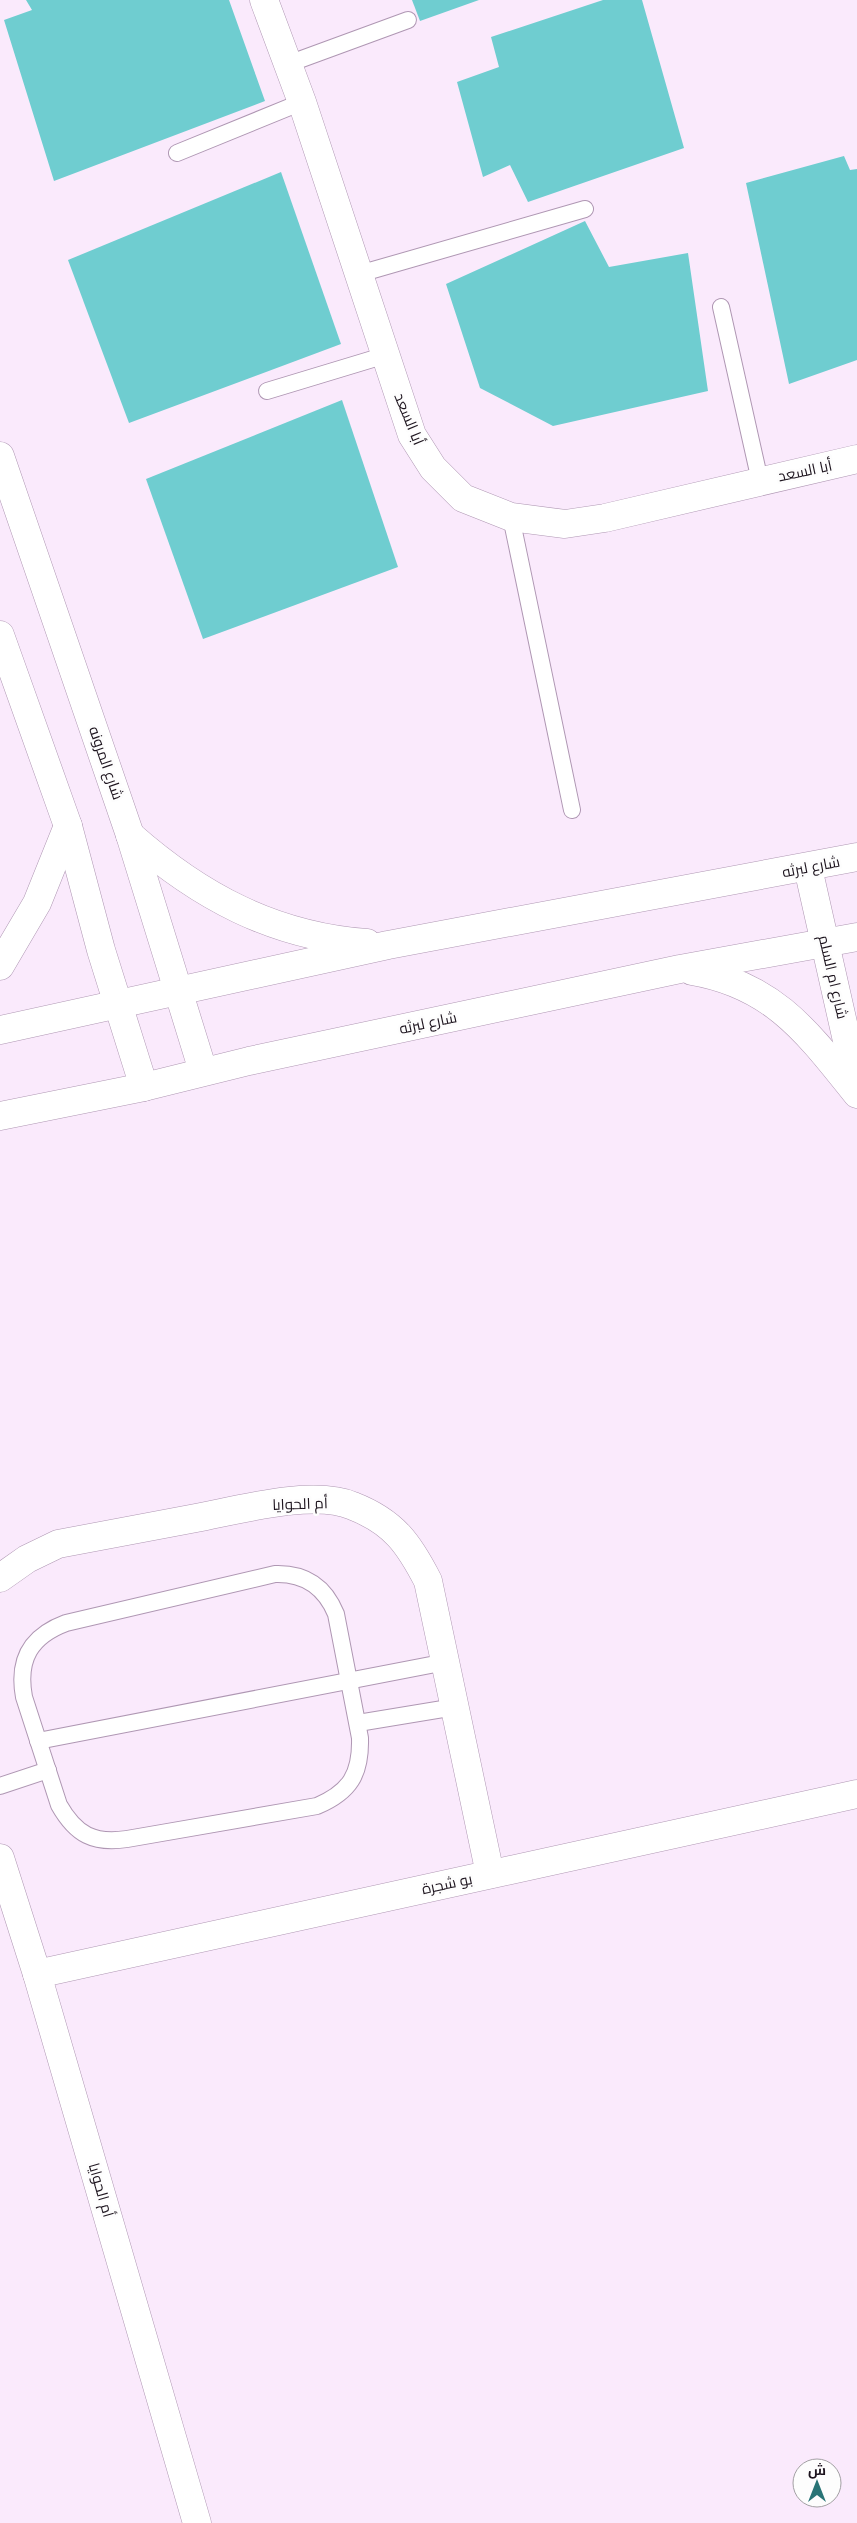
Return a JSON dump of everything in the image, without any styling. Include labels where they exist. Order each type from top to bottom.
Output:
[{"type":"street","name":"أبا السعد","points":[[264,0],[302,102],[412,435],[433,468],[463,498],[511,518],[565,524],[605,518],[760,480],[857,459]]},
{"type":"street","name":"شارع المرونه","points":[[0,456],[130,834],[203,1071]]},
{"type":"street","points":[[0,635],[68,826],[101,950],[144,1087]]},
{"type":"street","points":[[0,966],[37,903],[68,826]]},
{"type":"street","points":[[130,834],[161,862],[194,886],[230,906],[268,922],[307,934],[347,942],[388,945]]},
{"type":"street","name":"شارع لبرثه","points":[[0,1030],[388,945],[808,868],[857,857]]},
{"type":"street","name":"شارع ام السلم","points":[[808,868],[857,1085]]},
{"type":"street","name":"شارع لبرثه","points":[[0,1116],[144,1087],[203,1071],[680,969],[857,937]]},
{"type":"street","points":[[680,969],[709,974],[737,984],[772,1003],[808,1033],[857,1094]]},
{"type":"street","name":"أم الحوايا","points":[[0,1578],[27,1559],[58,1544],[280,1502],[318,1500],[352,1505],[388,1525],[411,1548],[428,1581],[490,1874]]},
{"type":"street","name":"بو شجرة","points":[[38,1974],[857,1794]]},
{"type":"street","name":"أم الحوايا","points":[[0,1858],[38,1974],[197,2523]]},
{"type":"lane","points":[[288,64],[408,20]]},
{"type":"lane","points":[[177,153],[302,102]]},
{"type":"lane","points":[[359,274],[585,209]]},
{"type":"lane","points":[[722,307],[760,480]]},
{"type":"lane","points":[[267,391],[386,355]]},
{"type":"lane","points":[[511,518],[572,810]]},
{"type":"lane","points":[[274,1574],[288,1574],[313,1583],[331,1602],[336,1614],[358,1723],[361,1755],[356,1773],[347,1788],[334,1799],[317,1806],[119,1840],[94,1838],[80,1832],[68,1820],[60,1806],[24,1697],[21,1681],[22,1665],[33,1644],[51,1628],[274,1574]]},
{"type":"lane","points":[[38,1740],[348,1679],[446,1662]]},
{"type":"lane","points":[[358,1723],[455,1707]]},
{"type":"lane","points":[[0,1786],[48,1770]]},
{"type":"building","points":[[26,0],[229,0],[265,101],[54,181],[4,20],[32,10]]},
{"type":"building","points":[[412,0],[479,0],[420,21]]},
{"type":"building","points":[[603,0],[642,0],[684,148],[528,202],[510,165],[483,177],[457,82],[499,67],[491,37]]},
{"type":"building","points":[[844,156],[850,170],[857,169],[857,360],[789,384],[746,183]]},
{"type":"building","points":[[281,172],[341,344],[129,423],[68,260]]},
{"type":"building","points":[[585,221],[609,267],[688,253],[708,391],[553,426],[480,388],[446,284]]},
{"type":"building","points":[[342,400],[398,567],[203,639],[146,479]]}]
